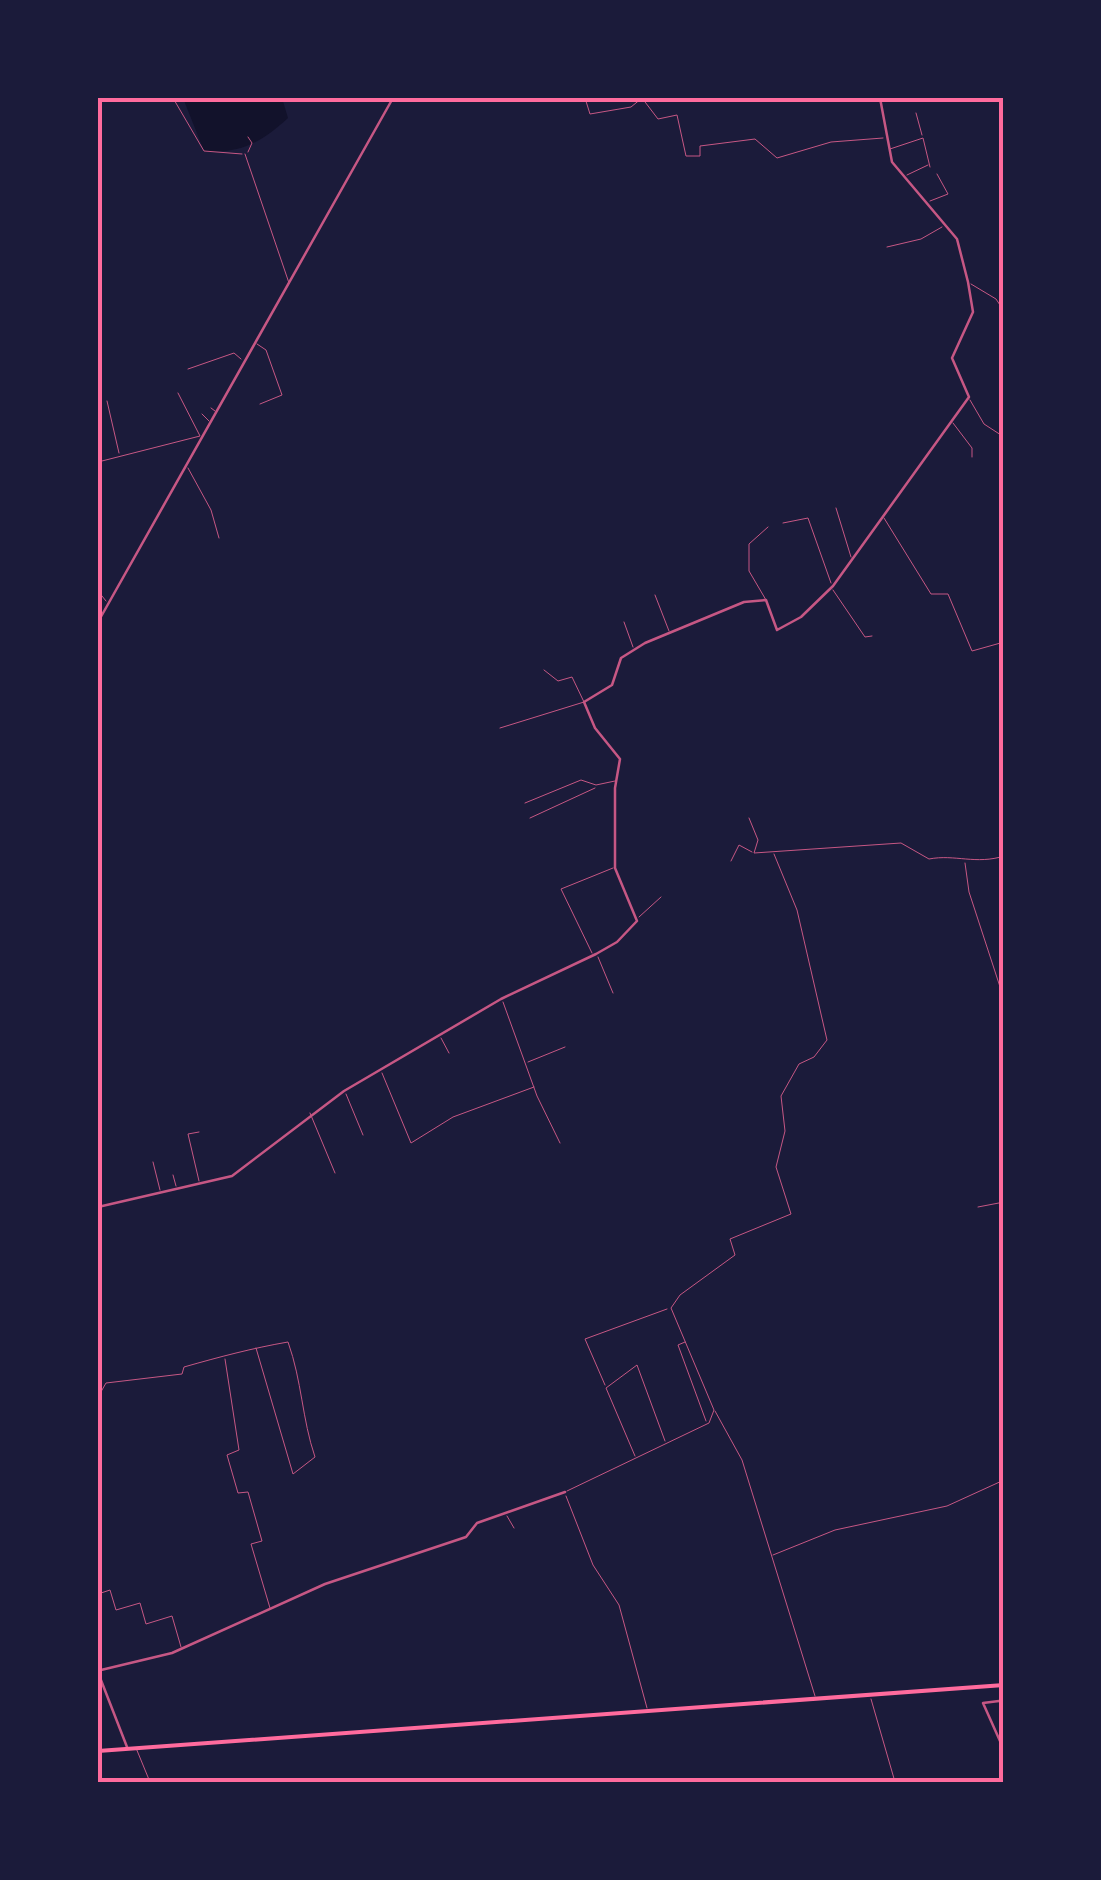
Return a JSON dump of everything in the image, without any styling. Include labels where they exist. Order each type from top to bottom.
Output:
[{"type":"highway","points":[[98,1751],[1004,1686]]},
{"type":"street","points":[[173,98],[204,151],[221,156],[245,154],[250,150],[248,136]]},
{"type":"street","points":[[98,622],[213,409],[244,362],[393,98]]},
{"type":"street","points":[[586,98],[590,114],[632,107],[642,98],[658,120],[677,115],[686,156],[700,156],[700,146],[755,139],[777,158],[832,142],[888,138]]},
{"type":"street","points":[[881,98],[892,162],[957,239],[973,312],[952,358],[984,424],[1004,437]]},
{"type":"street","points":[[904,177],[930,166],[916,113]]},
{"type":"street","points":[[890,149],[923,138]]},
{"type":"street","points":[[245,154],[289,284]]},
{"type":"street","points":[[926,203],[948,194],[938,174]]},
{"type":"street","points":[[887,247],[921,240],[944,224]]},
{"type":"street","points":[[968,282],[996,299],[1004,311]]},
{"type":"street","points":[[254,342],[266,350],[282,395],[260,404]]},
{"type":"street","points":[[188,369],[234,353],[244,362]]},
{"type":"street","points":[[178,393],[200,436]]},
{"type":"street","points":[[768,526],[748,549],[751,578],[766,600],[777,630],[782,630],[832,587],[968,397]]},
{"type":"street","points":[[107,400],[120,456]]},
{"type":"street","points":[[202,414],[209,421]]},
{"type":"street","points":[[951,421],[972,448],[972,457]]},
{"type":"street","points":[[98,462],[200,436]]},
{"type":"street","points":[[184,464],[206,500],[219,538]]},
{"type":"street","points":[[836,508],[852,559]]},
{"type":"street","points":[[882,515],[931,594],[948,594],[972,651],[1004,642]]},
{"type":"street","points":[[782,523],[808,518],[818,558],[832,587],[866,637],[872,636]]},
{"type":"street","points":[[98,591],[108,604]]},
{"type":"street","points":[[655,595],[670,634]]},
{"type":"street","points":[[500,728],[584,702],[612,685],[621,658],[634,650],[744,602],[766,600]]},
{"type":"street","points":[[624,622],[634,650]]},
{"type":"street","points":[[544,670],[558,681],[572,677],[596,728],[620,759],[615,867],[637,920]]},
{"type":"street","points":[[525,803],[581,780],[596,784]]},
{"type":"street","points":[[530,818],[596,784],[617,780]]},
{"type":"street","points":[[749,818],[758,840],[754,854]]},
{"type":"street","points":[[731,861],[739,846],[754,854],[774,854],[901,843],[929,859],[945,856],[965,863],[1004,856]]},
{"type":"street","points":[[636,1457],[584,1339],[670,1308],[680,1295],[735,1255],[730,1240],[740,1232],[791,1214],[776,1166],[785,1130],[781,1096],[799,1064],[814,1057],[827,1040],[797,910],[774,854]]},
{"type":"street","points":[[965,863],[969,892],[1004,999]]},
{"type":"street","points":[[612,994],[561,889],[615,867]]},
{"type":"street","points":[[98,1207],[232,1176],[287,1138],[310,1113],[344,1091],[502,999],[595,955],[661,896]]},
{"type":"street","points":[[502,999],[534,1087],[560,1143]]},
{"type":"street","points":[[439,1035],[448,1053]]},
{"type":"street","points":[[525,1064],[566,1047]]},
{"type":"street","points":[[380,1070],[411,1143],[438,1124],[534,1087]]},
{"type":"street","points":[[344,1091],[363,1135]]},
{"type":"street","points":[[310,1113],[335,1173]]},
{"type":"street","points":[[199,1132],[188,1134],[200,1184]]},
{"type":"street","points":[[153,1162],[161,1194]]},
{"type":"street","points":[[173,1175],[177,1190]]},
{"type":"street","points":[[978,1207],[1004,1202]]},
{"type":"street","points":[[670,1308],[714,1410],[742,1460],[816,1699]]},
{"type":"street","points":[[98,1398],[106,1383],[182,1374],[184,1367],[256,1348],[288,1342],[297,1367],[315,1457],[293,1474],[265,1368],[256,1348]]},
{"type":"street","points":[[686,1342],[678,1345],[707,1424]]},
{"type":"street","points":[[224,1356],[239,1450],[227,1455],[238,1493],[248,1492],[262,1541],[250,1544],[270,1608]]},
{"type":"street","points":[[606,1388],[637,1365],[666,1444]]},
{"type":"street","points":[[128,1749],[98,1672],[181,1647],[324,1584],[466,1538],[477,1523],[564,1492],[707,1424],[714,1410]]},
{"type":"street","points":[[772,1556],[835,1530],[947,1506],[1004,1480]]},
{"type":"street","points":[[564,1492],[593,1565],[619,1605],[648,1711]]},
{"type":"street","points":[[506,1513],[514,1528]]},
{"type":"street","points":[[98,1594],[110,1590],[116,1610],[140,1602],[146,1624],[172,1616],[181,1647]]},
{"type":"street","points":[[870,1695],[895,1782]]},
{"type":"street","points":[[1000,1701],[983,1703],[1004,1750]]},
{"type":"street","points":[[136,1748],[150,1782]]},
{"type":"shaded area","points":[[183,98],[282,98],[288,118],[250,145],[204,151]]}]
